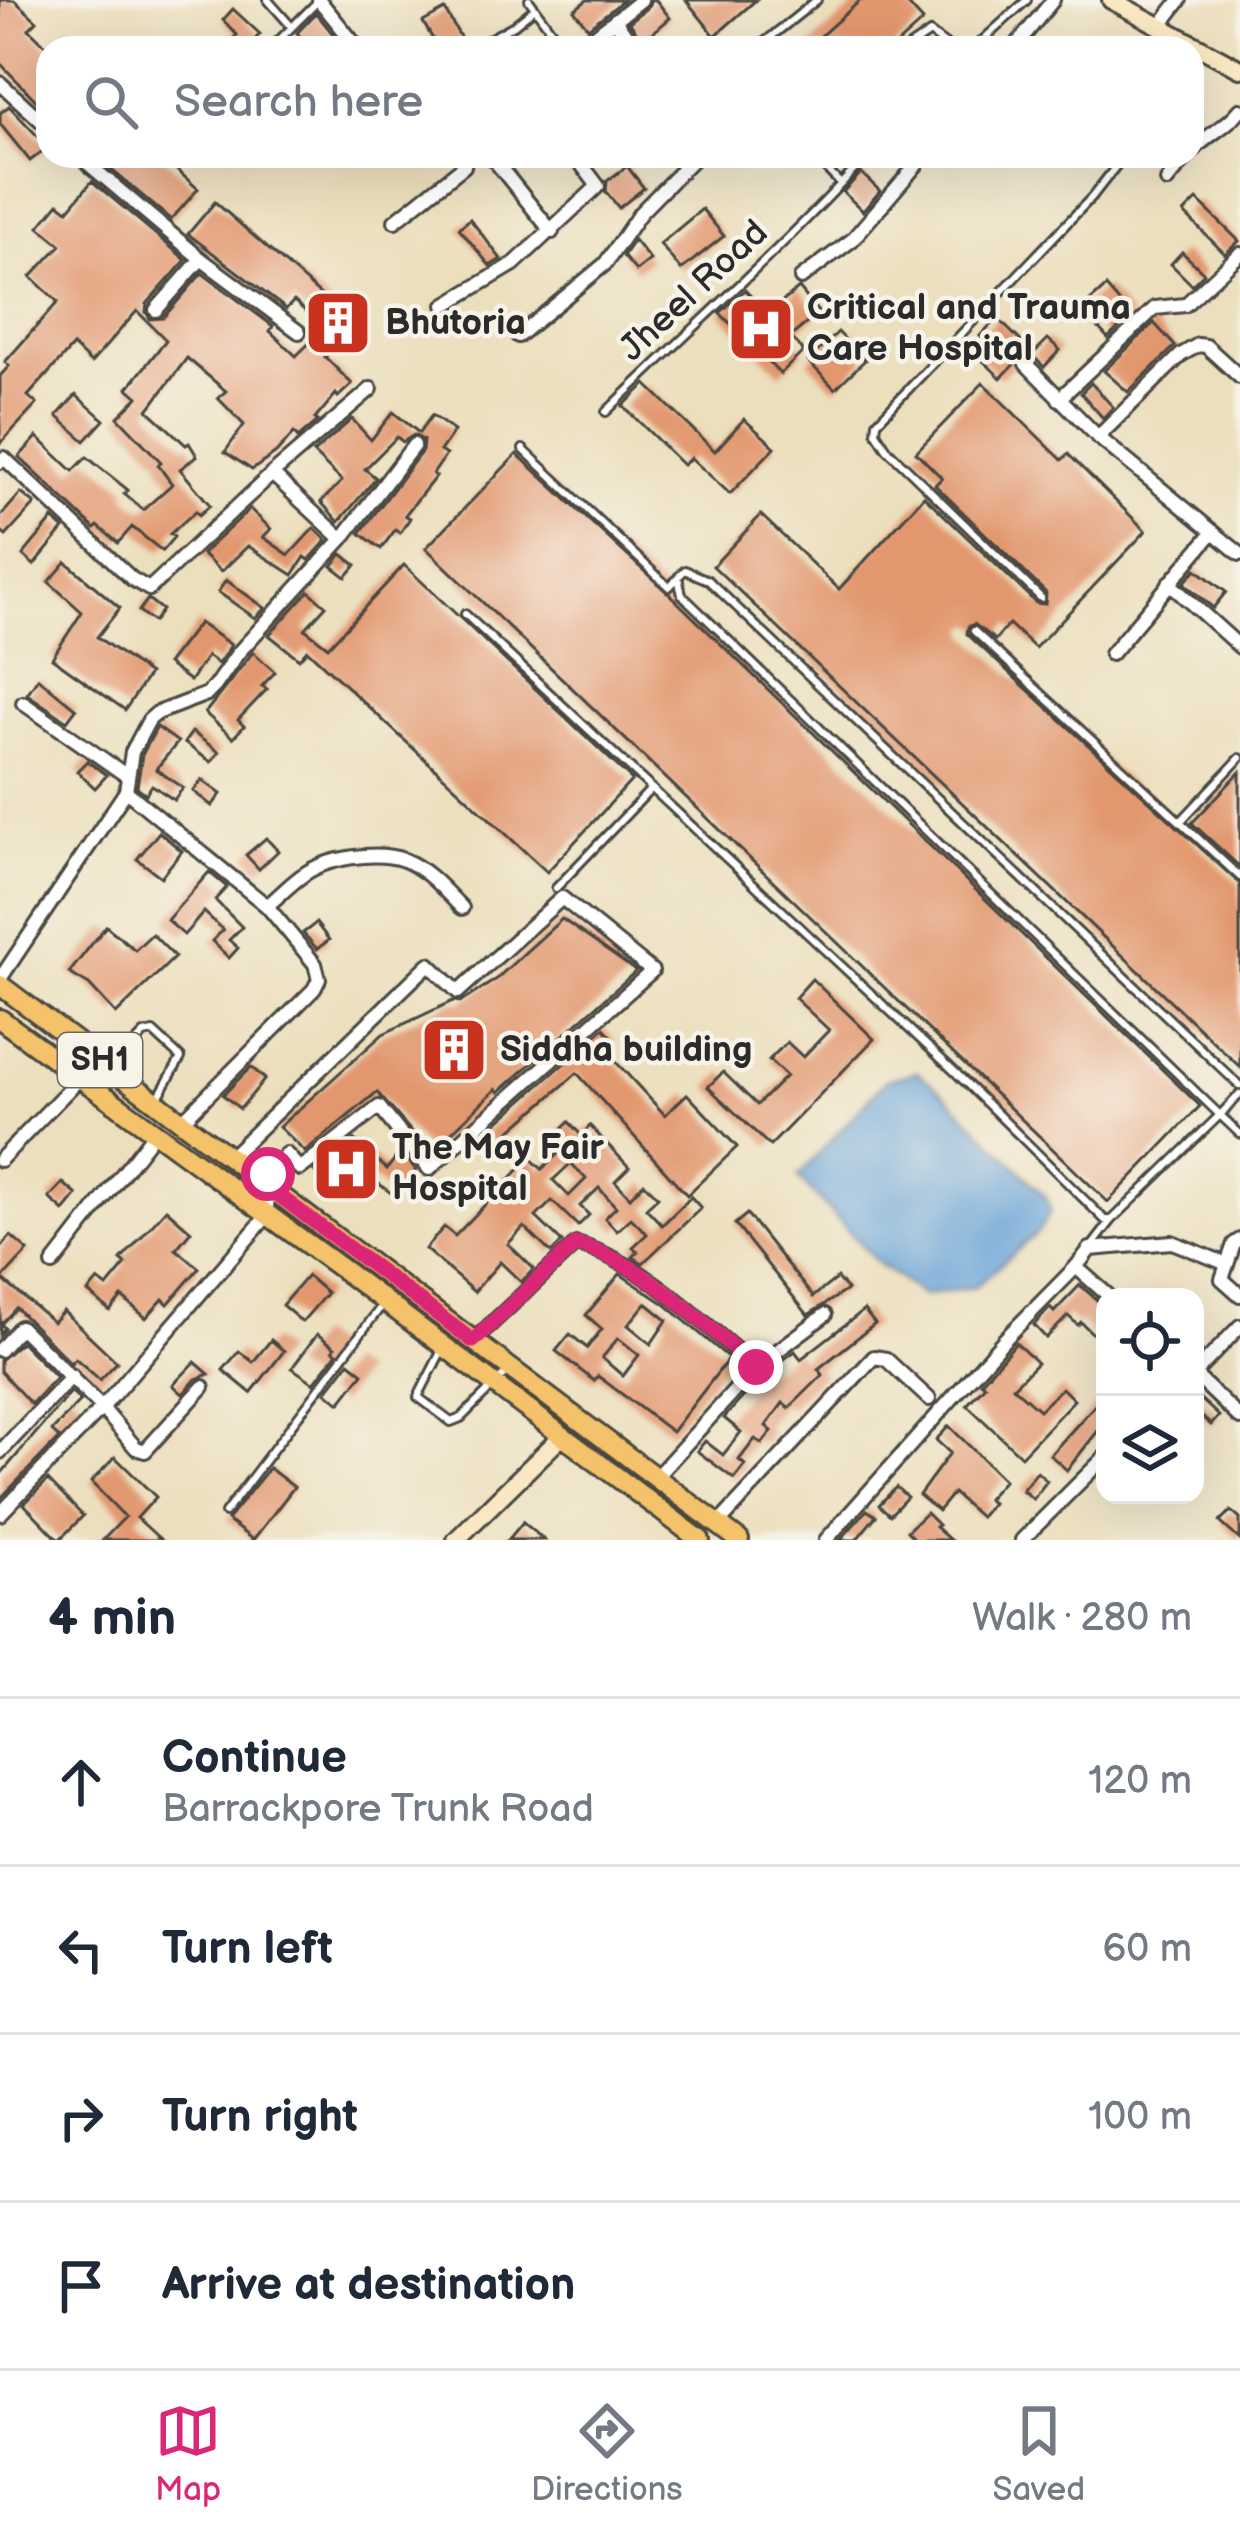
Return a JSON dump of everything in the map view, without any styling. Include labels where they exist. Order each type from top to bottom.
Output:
[{"type":"main road","name":"SH1","points":[[0,982],[739,1540]]},
{"type":"main road","name":"SH1","points":[[0,1019],[385,1301],[700,1540]]},
{"type":"street","points":[[319,0],[348,36]]},
{"type":"street","points":[[595,36],[641,0]]},
{"type":"street","points":[[1024,36],[1053,0]]},
{"type":"street","points":[[1111,0],[1172,36]]},
{"type":"street","points":[[1160,26],[1180,0]]},
{"type":"street","points":[[615,20],[626,36]]},
{"type":"street","points":[[1204,59],[1240,69]]},
{"type":"street","points":[[0,83],[36,117]]},
{"type":"street","points":[[1204,138],[1226,128],[1240,110]]},
{"type":"street","points":[[94,168],[201,259],[298,332]]},
{"type":"street","points":[[395,221],[461,168]]},
{"type":"street","points":[[501,168],[552,232]]},
{"type":"street","points":[[445,304],[514,264],[552,232],[598,186],[584,168]]},
{"type":"street","points":[[518,336],[605,264],[640,213],[682,168]]},
{"type":"street","points":[[801,278],[852,240],[914,168]]},
{"type":"street","points":[[1167,181],[1178,168]]},
{"type":"street","points":[[1059,399],[1155,308],[1185,305],[1240,254]]},
{"type":"street","points":[[156,310],[201,259]]},
{"type":"street","points":[[1098,437],[1198,344],[1207,346],[1240,376]]},
{"type":"street","points":[[1026,364],[1098,437],[1240,554]]},
{"type":"street","points":[[0,462],[4,458],[132,579],[149,589],[371,389]]},
{"type":"street","points":[[0,982],[127,783],[132,752],[149,720],[207,694],[342,539],[414,445]]},
{"type":"street","points":[[272,474],[342,539]]},
{"type":"street","points":[[1111,654],[1213,532]]},
{"type":"street","points":[[1169,584],[1240,647]]},
{"type":"street","points":[[23,703],[127,783],[267,906],[315,964],[320,979],[314,989],[181,1122]]},
{"type":"street","points":[[267,906],[306,872],[323,864],[375,857],[406,861],[462,908]]},
{"type":"street","points":[[0,1514],[102,1408],[266,1216],[265,1185],[286,1154],[300,1169],[379,1107],[429,1169],[652,971],[562,898],[458,992],[429,964],[229,1158]]},
{"type":"street","points":[[0,1160],[80,1078]]},
{"type":"street","points":[[53,1264],[155,1132]]},
{"type":"street","points":[[1240,1240],[1222,1279],[1240,1295]]},
{"type":"street","points":[[826,1540],[1090,1249],[1172,1242],[1227,1264]]},
{"type":"street","points":[[473,1341],[576,1244],[612,1254],[645,1275],[756,1367]]},
{"type":"street","points":[[1076,1267],[1100,1288]]},
{"type":"street","points":[[656,1478],[756,1367],[825,1316]]},
{"type":"street","points":[[1204,1364],[1240,1326]]},
{"type":"street","points":[[0,1350],[20,1327],[72,1376],[136,1448],[145,1451],[203,1388]]},
{"type":"street","points":[[718,1524],[874,1357],[886,1359],[929,1399]]},
{"type":"street","points":[[0,1452],[72,1376]]},
{"type":"street","points":[[1204,1383],[1240,1418]]},
{"type":"street","points":[[456,1540],[562,1436]]},
{"type":"street","points":[[1022,1540],[1096,1466]]},
{"type":"lane","points":[[268,0],[291,26]]},
{"type":"lane","points":[[282,36],[319,0]]},
{"type":"lane","points":[[772,36],[817,0]]},
{"type":"lane","points":[[987,36],[1027,0]]},
{"type":"lane","points":[[494,36],[514,25],[532,4],[555,36]]},
{"type":"lane","points":[[825,168],[841,184]]},
{"type":"lane","name":"Jheel Road","points":[[606,412],[730,290],[801,228],[856,168]]},
{"type":"lane","points":[[1041,598],[887,449],[876,432],[877,422],[1115,168]]},
{"type":"lane","points":[[523,449],[669,587],[685,570],[708,580],[1240,1090],[1112,1220],[1090,1249]]},
{"type":"lane","points":[[678,577],[682,595],[1240,1134]]},
{"type":"lane","points":[[465,614],[953,1070],[1105,1220],[1112,1220]]},
{"type":"lane","points":[[974,631],[1240,877]]},
{"type":"lane","points":[[1180,822],[1240,758]]},
{"type":"lane","points":[[556,888],[651,789]]},
{"type":"lane","points":[[110,1068],[144,1034],[159,1036],[181,1058],[155,1102]]},
{"type":"lane","points":[[225,1513],[385,1301]]},
{"type":"lane","points":[[444,1346],[419,1390],[421,1402],[454,1422],[510,1370]]},
{"type":"water","points":[[917,1072],[944,1093],[1044,1195],[1051,1211],[1038,1232],[975,1287],[923,1296],[880,1265],[798,1177],[886,1080]]},
{"type":"building","points":[[0,0],[14,0],[37,21],[29,29],[36,36],[36,100],[0,63]]},
{"type":"building","points":[[587,0],[624,0],[588,28],[574,10]]},
{"type":"building","points":[[656,0],[670,18],[649,36],[639,36],[629,22]]},
{"type":"building","points":[[686,0],[756,0],[715,36]]},
{"type":"building","points":[[861,0],[904,0],[923,21],[906,36],[820,36]]},
{"type":"building","points":[[233,9],[260,34],[236,36],[223,20]]},
{"type":"building","points":[[445,10],[460,36],[431,36],[423,22]]},
{"type":"building","points":[[316,13],[335,36],[300,36],[297,33]]},
{"type":"building","points":[[9,106],[36,134],[36,156],[30,161],[0,124],[0,113]]},
{"type":"building","points":[[109,168],[174,168],[198,189],[171,220]]},
{"type":"building","points":[[629,168],[644,188],[619,208],[606,192],[607,181]]},
{"type":"building","points":[[861,173],[880,191],[863,211],[843,192]]},
{"type":"building","points":[[92,181],[186,260],[147,304],[150,319],[163,318],[202,273],[273,326],[270,331],[296,356],[325,328],[294,301],[286,309],[188,234],[215,202],[356,326],[325,357],[352,384],[338,397],[336,394],[315,419],[318,421],[298,438],[294,433],[252,470],[225,452],[244,425],[218,398],[226,391],[187,358],[148,410],[189,443],[197,456],[180,469],[210,505],[170,534],[174,537],[162,551],[132,527],[118,543],[98,526],[95,529],[19,457],[37,437],[73,471],[87,457],[128,490],[124,494],[143,510],[172,484],[158,465],[161,462],[118,417],[138,397],[128,388],[166,340],[137,311],[91,363],[73,346],[28,396],[37,404],[0,444],[0,376],[9,366],[5,362],[58,302],[31,277],[61,245],[39,227],[59,203],[68,210]]},
{"type":"building","points":[[1197,200],[1239,241],[1225,254],[1184,213]]},
{"type":"building","points":[[702,209],[724,236],[681,270],[660,244]]},
{"type":"building","points":[[470,219],[501,259],[490,266],[459,228]]},
{"type":"building","points":[[634,240],[650,260],[636,271],[623,256]]},
{"type":"building","points":[[1182,252],[1204,273],[1192,285],[1171,264]]},
{"type":"building","points":[[1106,287],[1131,316],[1108,338],[1081,309]]},
{"type":"building","points":[[799,288],[819,313],[790,337],[804,351],[780,374],[720,313],[745,290],[768,314]]},
{"type":"building","points":[[997,318],[1029,349],[1001,378],[977,355],[988,344],[980,336]]},
{"type":"building","points":[[1154,323],[1175,346],[1128,392],[1104,371]]},
{"type":"building","points":[[838,332],[865,360],[835,389],[808,361]]},
{"type":"building","points":[[1048,339],[1060,350],[1044,367],[1032,355]]},
{"type":"building","points":[[983,383],[1062,460],[1068,454],[1146,531],[1035,648],[1009,624],[995,640],[974,624],[967,634],[1240,884],[1240,1067],[713,566],[761,515],[839,589],[924,496],[1036,603],[1045,604],[1046,593],[935,485],[942,478],[916,452]]},
{"type":"building","points":[[1091,383],[1113,407],[1103,418],[1081,393]]},
{"type":"building","points":[[646,384],[715,451],[744,419],[775,447],[730,494],[691,458],[683,465],[623,406]]},
{"type":"building","points":[[76,395],[104,420],[85,441],[57,416]]},
{"type":"building","points":[[393,412],[419,433],[432,415],[454,431],[440,451],[446,455],[436,476],[405,515],[410,518],[400,533],[395,530],[381,549],[360,533],[422,451],[423,440],[414,435],[403,442],[397,437],[365,469],[376,478],[339,522],[321,502],[342,481],[313,453],[352,419],[371,440]]},
{"type":"building","points":[[517,454],[669,594],[1200,1106],[1108,1202],[426,548]]},
{"type":"building","points":[[21,493],[35,504],[6,536],[0,531],[0,517]]},
{"type":"building","points":[[250,509],[271,529],[263,537],[289,555],[314,528],[327,540],[309,560],[305,557],[293,575],[248,546],[221,572],[202,554]]},
{"type":"building","points":[[53,519],[64,529],[34,565],[23,555]]},
{"type":"building","points":[[342,554],[356,565],[346,577],[332,566]]},
{"type":"building","points":[[66,562],[120,608],[97,637],[149,674],[125,710],[52,658],[82,612],[49,582]]},
{"type":"building","points":[[404,565],[632,780],[547,872],[307,650],[299,659],[269,635],[309,591],[326,606],[305,629],[328,647]]},
{"type":"building","points":[[1196,569],[1226,592],[1213,608],[1184,583]]},
{"type":"building","points":[[226,580],[265,608],[255,618],[218,592]]},
{"type":"building","points":[[148,599],[162,610],[153,622],[139,611]]},
{"type":"building","points":[[199,623],[231,645],[218,664],[207,656],[190,681],[167,664]]},
{"type":"building","points":[[253,652],[275,672],[262,686],[267,689],[238,720],[244,726],[233,738],[205,713]]},
{"type":"building","points":[[38,678],[76,709],[67,721],[27,694]]},
{"type":"building","points":[[157,727],[178,742],[156,769],[183,788],[174,800],[152,785],[146,794],[137,787],[142,755]]},
{"type":"building","points":[[192,732],[219,752],[211,762],[184,743]]},
{"type":"building","points":[[87,761],[107,775],[95,788],[77,771]]},
{"type":"building","points":[[1240,772],[1240,867],[1192,823]]},
{"type":"building","points":[[202,780],[221,794],[212,806],[193,791]]},
{"type":"building","points":[[159,832],[182,851],[161,877],[137,859]]},
{"type":"building","points":[[266,838],[278,851],[259,869],[246,855]]},
{"type":"building","points":[[209,872],[227,887],[215,900],[242,927],[229,940],[238,948],[229,958],[212,941],[223,930],[204,912],[184,935],[167,920]]},
{"type":"building","name":"Siddha building","points":[[562,919],[636,971],[499,1092],[496,1089],[430,1153],[377,1092],[305,1152],[279,1127],[383,1034],[453,1001],[461,1002],[495,980]]},
{"type":"building","points":[[316,923],[329,940],[317,949],[303,933]]},
{"type":"building","points":[[106,926],[135,950],[152,934],[175,957],[116,1014],[89,985],[69,973]]},
{"type":"building","points":[[812,979],[874,1039],[770,1146],[708,1087],[723,1072],[757,1105],[786,1076],[769,1060],[787,1042],[803,1057],[829,1030],[795,998]]},
{"type":"building","points":[[604,1028],[614,1039],[604,1049],[665,1115],[687,1094],[737,1147],[687,1195],[577,1073],[493,1146],[483,1135]]},
{"type":"building","points":[[251,1067],[265,1079],[240,1109],[223,1095]]},
{"type":"building","points":[[569,1122],[581,1135],[590,1126],[629,1167],[615,1181],[630,1197],[644,1183],[658,1197],[646,1208],[662,1225],[691,1197],[701,1208],[643,1263],[633,1257],[638,1252],[633,1247],[647,1234],[631,1218],[617,1231],[605,1218],[616,1207],[599,1188],[580,1206],[589,1215],[578,1226],[552,1201],[536,1217],[562,1242],[551,1253],[524,1227],[508,1244],[534,1269],[521,1282],[500,1262],[474,1292],[425,1249],[444,1227],[455,1236],[530,1158],[542,1169],[564,1148],[554,1137]],"holes":[[[571,1163],[586,1179],[569,1196],[553,1180]]]},
{"type":"building","points":[[354,1140],[387,1169],[401,1151],[416,1170],[395,1196],[354,1165],[333,1188],[314,1171]]},
{"type":"building","points":[[63,1183],[77,1195],[64,1211],[49,1198]]},
{"type":"building","points":[[166,1209],[191,1231],[176,1249],[199,1268],[168,1304],[163,1299],[146,1318],[122,1297],[110,1311],[88,1292],[98,1280],[107,1287],[126,1264],[121,1260]]},
{"type":"building","points":[[747,1214],[813,1297],[837,1278],[847,1290],[808,1315],[735,1224]]},
{"type":"building","points":[[11,1236],[28,1251],[2,1279],[53,1322],[63,1311],[117,1362],[100,1380],[75,1358],[71,1363],[16,1308],[1,1324],[5,1328],[0,1334],[0,1248]]},
{"type":"building","points":[[620,1274],[665,1304],[729,1358],[672,1432],[556,1351],[570,1334],[587,1348],[602,1329],[586,1315]],"holes":[[[646,1303],[667,1320],[651,1344],[628,1325]],[[618,1338],[639,1355],[623,1376],[602,1358]]]},
{"type":"building","points":[[307,1276],[327,1293],[302,1322],[282,1305]]},
{"type":"building","points":[[1080,1285],[1096,1299],[1096,1337],[1068,1316],[1046,1338],[1034,1325],[1050,1308],[1054,1312]]},
{"type":"building","points":[[864,1310],[875,1324],[818,1369],[823,1375],[789,1408],[783,1403],[766,1426],[772,1431],[762,1444],[755,1439],[739,1460],[745,1465],[734,1479],[697,1451],[705,1441],[723,1455],[741,1432],[724,1418],[763,1375],[795,1351],[801,1359]]},
{"type":"building","points":[[317,1334],[337,1353],[314,1383],[292,1368]]},
{"type":"building","points":[[271,1340],[284,1351],[251,1393],[223,1370],[239,1351],[253,1362]]},
{"type":"building","points":[[21,1342],[56,1377],[31,1404],[0,1371],[0,1360]]},
{"type":"building","points":[[1016,1343],[1037,1363],[1013,1387],[1039,1410],[1062,1388],[1074,1400],[1021,1456],[967,1405]]},
{"type":"building","points":[[195,1362],[209,1374],[196,1379],[183,1394],[173,1385]]},
{"type":"building","points":[[349,1362],[363,1373],[340,1403],[326,1392]]},
{"type":"building","points":[[71,1392],[80,1401],[52,1431],[59,1438],[0,1499],[0,1475]]},
{"type":"building","points":[[1204,1402],[1219,1416],[1211,1425],[1204,1419]]},
{"type":"building","points":[[1096,1404],[1096,1433],[1067,1470],[1050,1455]]},
{"type":"building","points":[[949,1426],[1004,1480],[987,1499],[992,1503],[980,1517],[953,1493],[938,1511],[919,1495],[950,1453],[936,1440]]},
{"type":"building","points":[[115,1457],[156,1497],[137,1518],[161,1540],[103,1540],[125,1517],[91,1482]]},
{"type":"building","points":[[269,1468],[294,1487],[253,1540],[227,1520]]},
{"type":"building","points":[[1037,1472],[1047,1481],[1033,1499],[1022,1490]]},
{"type":"building","points":[[48,1480],[83,1516],[59,1540],[24,1504]]},
{"type":"building","points":[[896,1487],[907,1497],[890,1515],[879,1505]]},
{"type":"building","points":[[867,1510],[876,1516],[856,1540],[840,1540]]},
{"type":"building","points":[[1231,1511],[1240,1519],[1240,1540],[1220,1522]]},
{"type":"building","points":[[926,1513],[950,1540],[916,1540],[907,1531]]},
{"type":"building","points":[[523,1522],[544,1540],[508,1540]]},
{"type":"place","name":"Bhutoria","points":[[338,323]]},
{"type":"place","name":"Critical and Trauma Care Hospital","points":[[761,329]]},
{"type":"place","name":"Siddha building","points":[[454,1050]]},
{"type":"place","name":"The May Fair Hospital","points":[[346,1169]]},
{"type":"route","points":[[268,1174],[261,1182],[473,1341],[576,1244],[612,1254],[645,1275],[756,1367]]}]
